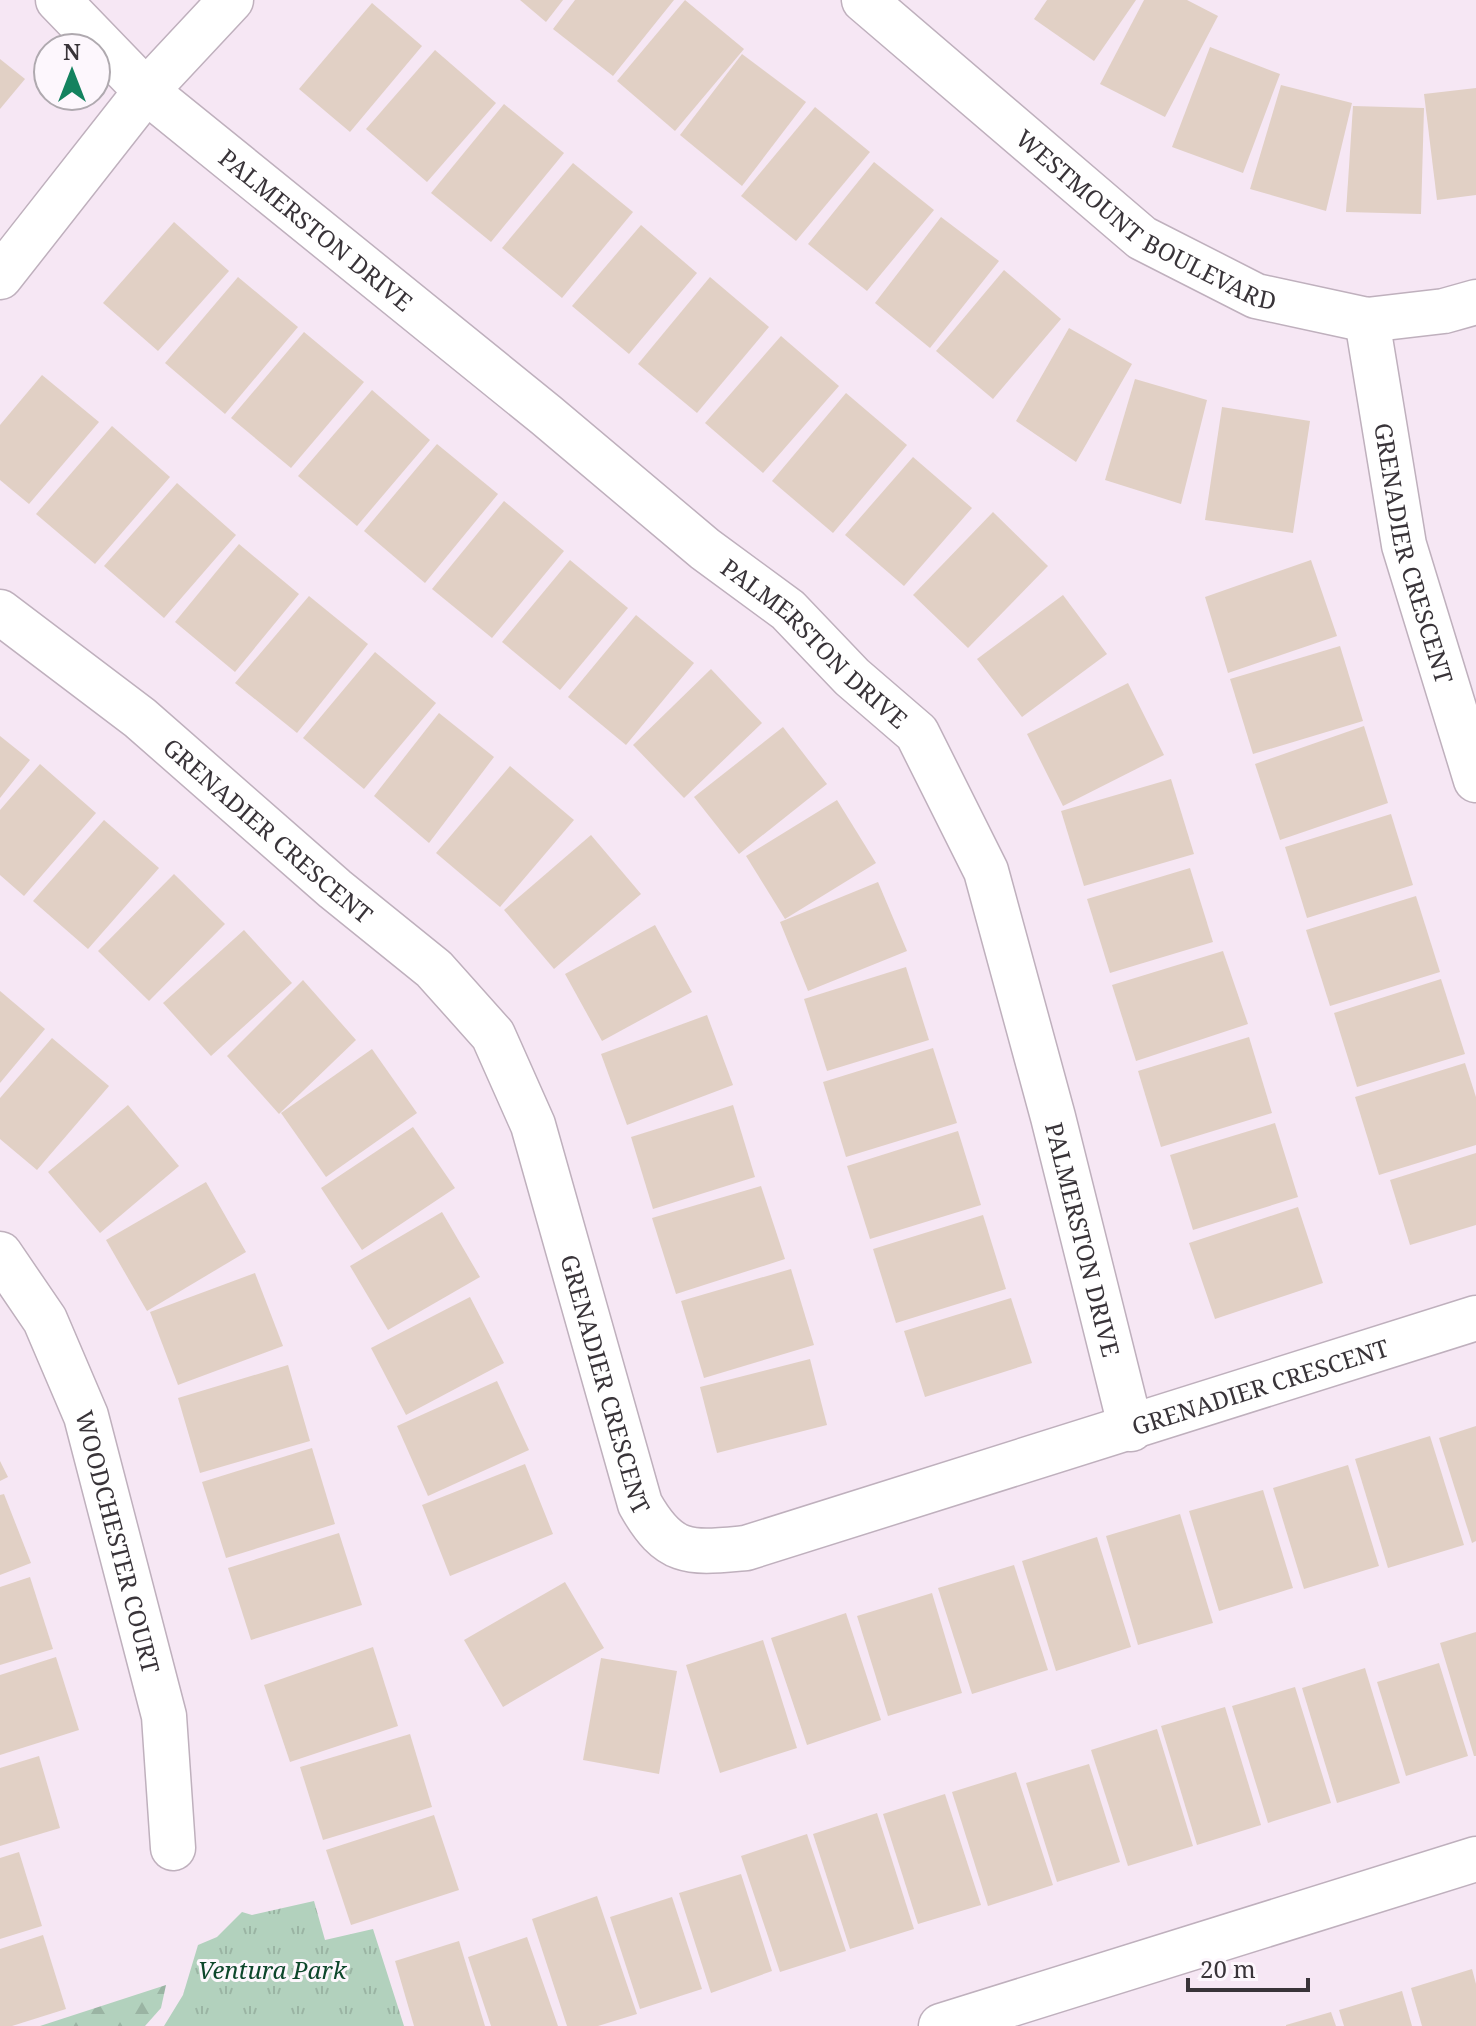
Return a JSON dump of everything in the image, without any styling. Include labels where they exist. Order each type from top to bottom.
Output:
[{"type":"street","name":"PALMERSTON DRIVE","points":[[58,0],[146,91],[557,424],[705,549],[788,610],[852,677],[917,733],[986,871],[1053,1117],[1131,1429]]},
{"type":"street","points":[[0,277],[146,91],[231,0]]},
{"type":"street","name":"WESTMOUNT BOULEVARD","points":[[864,0],[1142,238],[1256,296],[1367,320],[1444,311],[1476,302]]},
{"type":"street","name":"GRENADIER CRESCENT","points":[[1367,320],[1404,545],[1476,780]]},
{"type":"street","name":"GRENADIER CRESCENT","points":[[0,612],[140,718],[335,889],[434,969],[493,1035],[533,1125],[640,1504],[657,1534],[692,1553],[746,1548],[1476,1318]]},
{"type":"street","name":"WOODCHESTER COURT","points":[[0,1254],[45,1320],[86,1416],[164,1716],[173,1848]]},
{"type":"street","points":[[941,2026],[1022,2014],[1476,1859]]},
{"type":"green space","name":"Ventura Park","points":[[314,1901],[325,1940],[373,1929],[404,2026],[164,2026],[183,1995],[198,1945],[217,1937],[242,1912],[252,1915]]},
{"type":"green space","points":[[166,1985],[161,2008],[145,2026],[40,2026]]},
{"type":"building","points":[[520,0],[563,0],[546,22]]},
{"type":"building","points":[[575,0],[674,0],[613,76],[553,29]]},
{"type":"building","points":[[685,0],[744,49],[675,131],[617,81]]},
{"type":"building","points":[[1047,0],[1136,0],[1094,61],[1034,19]]},
{"type":"building","points":[[1144,0],[1187,0],[1218,16],[1165,117],[1100,84]]},
{"type":"building","points":[[372,3],[422,46],[350,132],[299,89]]},
{"type":"building","points":[[1210,47],[1280,74],[1243,173],[1172,147]]},
{"type":"building","points":[[435,50],[496,103],[427,182],[366,129]]},
{"type":"building","points":[[742,54],[806,102],[742,186],[680,135]]},
{"type":"building","points":[[0,59],[25,79],[0,109]]},
{"type":"building","points":[[1281,85],[1352,103],[1326,211],[1250,189]]},
{"type":"building","points":[[1476,88],[1476,195],[1437,200],[1424,94]]},
{"type":"building","points":[[504,104],[564,153],[491,242],[431,193]]},
{"type":"building","points":[[1353,106],[1424,108],[1421,214],[1346,212]]},
{"type":"building","points":[[815,107],[870,152],[796,241],[741,196]]},
{"type":"building","points":[[874,162],[934,210],[867,291],[808,244]]},
{"type":"building","points":[[573,163],[633,212],[562,298],[502,248]]},
{"type":"building","points":[[941,217],[999,261],[930,348],[875,303]]},
{"type":"building","points":[[174,222],[229,271],[158,351],[103,303]]},
{"type":"building","points":[[641,225],[697,273],[629,354],[572,306]]},
{"type":"building","points":[[1004,270],[1061,319],[993,399],[936,351]]},
{"type":"building","points":[[238,277],[298,327],[225,414],[165,363]]},
{"type":"building","points":[[710,277],[769,327],[697,413],[638,364]]},
{"type":"building","points":[[1069,328],[1132,364],[1076,462],[1016,421]]},
{"type":"building","points":[[304,332],[364,382],[291,468],[231,418]]},
{"type":"building","points":[[781,336],[839,386],[763,473],[705,423]]},
{"type":"building","points":[[42,375],[99,422],[29,504],[0,480],[0,425]]},
{"type":"building","points":[[1135,379],[1207,400],[1181,504],[1105,480]]},
{"type":"building","points":[[372,390],[430,440],[357,526],[298,476]]},
{"type":"building","points":[[846,393],[907,445],[833,533],[772,481]]},
{"type":"building","points":[[1222,407],[1310,421],[1293,533],[1205,520]]},
{"type":"building","points":[[112,426],[170,477],[95,564],[36,514]]},
{"type":"building","points":[[437,444],[498,494],[425,583],[364,531]]},
{"type":"building","points":[[913,457],[972,508],[904,586],[845,535]]},
{"type":"building","points":[[177,483],[236,535],[164,618],[104,566]]},
{"type":"building","points":[[504,501],[564,551],[492,638],[432,589]]},
{"type":"building","points":[[993,512],[1048,566],[968,648],[913,595]]},
{"type":"building","points":[[239,544],[299,594],[235,672],[175,622]]},
{"type":"building","points":[[570,560],[628,608],[560,690],[502,642]]},
{"type":"building","points":[[1311,560],[1337,636],[1228,673],[1205,597]]},
{"type":"building","points":[[1063,595],[1107,654],[1022,717],[977,659]]},
{"type":"building","points":[[309,596],[368,644],[297,733],[235,683]]},
{"type":"building","points":[[636,615],[694,663],[626,745],[568,697]]},
{"type":"building","points":[[1340,646],[1363,721],[1253,754],[1230,679]]},
{"type":"building","points":[[375,652],[436,703],[364,789],[303,738]]},
{"type":"building","points":[[711,669],[762,723],[684,798],[633,745]]},
{"type":"building","points":[[1128,683],[1164,755],[1063,806],[1027,734]]},
{"type":"building","points":[[439,713],[494,757],[429,843],[374,796]]},
{"type":"building","points":[[1364,726],[1388,803],[1280,840],[1255,764]]},
{"type":"building","points":[[783,727],[827,784],[739,854],[694,797]]},
{"type":"building","points":[[0,736],[30,760],[0,798]]},
{"type":"building","points":[[40,764],[96,813],[24,896],[0,875],[0,810]]},
{"type":"building","points":[[510,766],[574,820],[500,907],[436,853]]},
{"type":"building","points":[[1171,779],[1194,854],[1084,886],[1061,811]]},
{"type":"building","points":[[837,800],[876,863],[785,919],[746,856]]},
{"type":"building","points":[[1391,814],[1413,885],[1307,918],[1285,847]]},
{"type":"building","points":[[104,820],[159,868],[88,949],[33,901]]},
{"type":"building","points":[[591,835],[641,894],[554,969],[504,910]]},
{"type":"building","points":[[1190,868],[1213,942],[1110,973],[1087,899]]},
{"type":"building","points":[[174,874],[225,924],[149,1001],[98,951]]},
{"type":"building","points":[[878,882],[907,951],[808,991],[780,922]]},
{"type":"building","points":[[1416,896],[1440,972],[1330,1006],[1306,930]]},
{"type":"building","points":[[655,925],[692,992],[602,1041],[565,974]]},
{"type":"building","points":[[244,930],[292,983],[211,1056],[163,1003]]},
{"type":"building","points":[[1223,951],[1248,1024],[1136,1061],[1112,985]]},
{"type":"building","points":[[906,967],[929,1040],[827,1071],[804,999]]},
{"type":"building","points":[[1441,979],[1465,1054],[1357,1087],[1334,1013]]},
{"type":"building","points":[[303,980],[356,1040],[279,1114],[227,1056]]},
{"type":"building","points":[[0,991],[45,1029],[0,1083]]},
{"type":"building","points":[[707,1015],[733,1085],[627,1125],[601,1054]]},
{"type":"building","points":[[1249,1037],[1272,1113],[1161,1147],[1138,1071]]},
{"type":"building","points":[[52,1038],[109,1086],[37,1170],[0,1139],[0,1098]]},
{"type":"building","points":[[933,1048],[957,1123],[846,1157],[823,1082]]},
{"type":"building","points":[[372,1049],[417,1113],[326,1177],[281,1113]]},
{"type":"building","points":[[1465,1063],[1476,1097],[1476,1145],[1379,1175],[1355,1097]]},
{"type":"building","points":[[128,1105],[179,1166],[100,1233],[48,1172]]},
{"type":"building","points":[[733,1105],[755,1177],[653,1209],[631,1137]]},
{"type":"building","points":[[1275,1123],[1298,1197],[1193,1230],[1170,1155]]},
{"type":"building","points":[[413,1127],[455,1188],[362,1250],[321,1188]]},
{"type":"building","points":[[958,1131],[981,1205],[870,1239],[847,1166]]},
{"type":"building","points":[[1476,1153],[1476,1225],[1410,1245],[1390,1180]]},
{"type":"building","points":[[206,1182],[246,1252],[147,1311],[106,1240]]},
{"type":"building","points":[[761,1186],[785,1259],[676,1294],[652,1218]]},
{"type":"building","points":[[1298,1207],[1323,1283],[1215,1319],[1189,1243]]},
{"type":"building","points":[[442,1212],[480,1277],[388,1330],[350,1266]]},
{"type":"building","points":[[983,1215],[1006,1289],[896,1323],[873,1249]]},
{"type":"building","points":[[791,1269],[814,1345],[704,1378],[681,1301]]},
{"type":"building","points":[[255,1273],[283,1346],[178,1385],[150,1312]]},
{"type":"building","points":[[470,1297],[504,1363],[406,1415],[371,1348]]},
{"type":"building","points":[[1011,1298],[1032,1363],[925,1397],[904,1331]]},
{"type":"building","points":[[810,1359],[827,1425],[717,1453],[700,1387]]},
{"type":"building","points":[[288,1365],[310,1441],[200,1473],[178,1398]]},
{"type":"building","points":[[497,1381],[529,1450],[428,1496],[397,1426]]},
{"type":"building","points":[[1476,1426],[1476,1541],[1472,1543],[1439,1438]]},
{"type":"building","points":[[1430,1436],[1464,1545],[1388,1568],[1355,1459]]},
{"type":"building","points":[[312,1448],[335,1524],[226,1558],[202,1482]]},
{"type":"building","points":[[0,1461],[8,1477],[0,1481]]},
{"type":"building","points":[[525,1464],[553,1534],[450,1576],[422,1505]]},
{"type":"building","points":[[1348,1465],[1379,1566],[1304,1589],[1273,1488]]},
{"type":"building","points":[[1263,1490],[1293,1588],[1219,1611],[1189,1511]]},
{"type":"building","points":[[4,1494],[31,1563],[0,1575],[0,1495]]},
{"type":"building","points":[[1180,1514],[1213,1623],[1138,1645],[1106,1536]]},
{"type":"building","points":[[339,1533],[362,1605],[251,1640],[228,1568]]},
{"type":"building","points":[[1097,1537],[1131,1647],[1056,1671],[1022,1561]]},
{"type":"building","points":[[1014,1565],[1048,1670],[972,1694],[938,1588]]},
{"type":"building","points":[[30,1577],[53,1649],[0,1665],[0,1587]]},
{"type":"building","points":[[565,1582],[604,1648],[503,1707],[464,1640]]},
{"type":"building","points":[[932,1593],[962,1693],[888,1716],[857,1616]]},
{"type":"building","points":[[846,1613],[881,1720],[807,1745],[771,1638]]},
{"type":"building","points":[[1476,1632],[1476,1756],[1474,1756],[1440,1643]]},
{"type":"building","points":[[763,1640],[797,1748],[720,1773],[686,1665]]},
{"type":"building","points":[[373,1647],[398,1726],[290,1762],[264,1685]]},
{"type":"building","points":[[56,1657],[79,1730],[0,1755],[0,1675]]},
{"type":"building","points":[[601,1658],[677,1671],[659,1774],[583,1760]]},
{"type":"building","points":[[1439,1663],[1468,1756],[1406,1776],[1377,1682]]},
{"type":"building","points":[[1365,1668],[1400,1783],[1337,1803],[1302,1688]]},
{"type":"building","points":[[1295,1687],[1331,1803],[1268,1823],[1232,1706]]},
{"type":"building","points":[[1225,1707],[1261,1825],[1197,1845],[1161,1726]]},
{"type":"building","points":[[1157,1729],[1193,1846],[1128,1866],[1091,1750]]},
{"type":"building","points":[[410,1734],[432,1807],[323,1840],[300,1767]]},
{"type":"building","points":[[39,1756],[60,1828],[0,1846],[0,1768]]},
{"type":"building","points":[[1089,1764],[1120,1862],[1057,1882],[1026,1783]]},
{"type":"building","points":[[1016,1772],[1053,1885],[988,1906],[952,1792]]},
{"type":"building","points":[[945,1794],[981,1905],[918,1924],[883,1814]]},
{"type":"building","points":[[877,1813],[914,1929],[850,1949],[813,1834]]},
{"type":"building","points":[[434,1815],[459,1890],[351,1925],[326,1850]]},
{"type":"building","points":[[807,1834],[846,1951],[780,1972],[741,1856]]},
{"type":"building","points":[[19,1852],[42,1926],[0,1939],[0,1858]]},
{"type":"building","points":[[741,1874],[772,1971],[711,1993],[679,1893]]},
{"type":"building","points":[[597,1896],[637,2014],[598,2026],[567,2026],[532,1919]]},
{"type":"building","points":[[672,1897],[702,1989],[640,2009],[610,1917]]},
{"type":"building","points":[[43,1935],[66,2009],[12,2026],[0,2026],[0,1949]]},
{"type":"building","points":[[527,1937],[558,2026],[491,2026],[468,1957]]},
{"type":"building","points":[[459,1941],[485,2026],[414,2026],[395,1961]]},
{"type":"building","points":[[1472,1969],[1476,1984],[1476,2026],[1422,2026],[1411,1988]]},
{"type":"building","points":[[1402,1991],[1412,2026],[1344,2026],[1339,2010]]},
{"type":"building","points":[[1331,2012],[1336,2026],[1286,2026],[1286,2025]]}]
